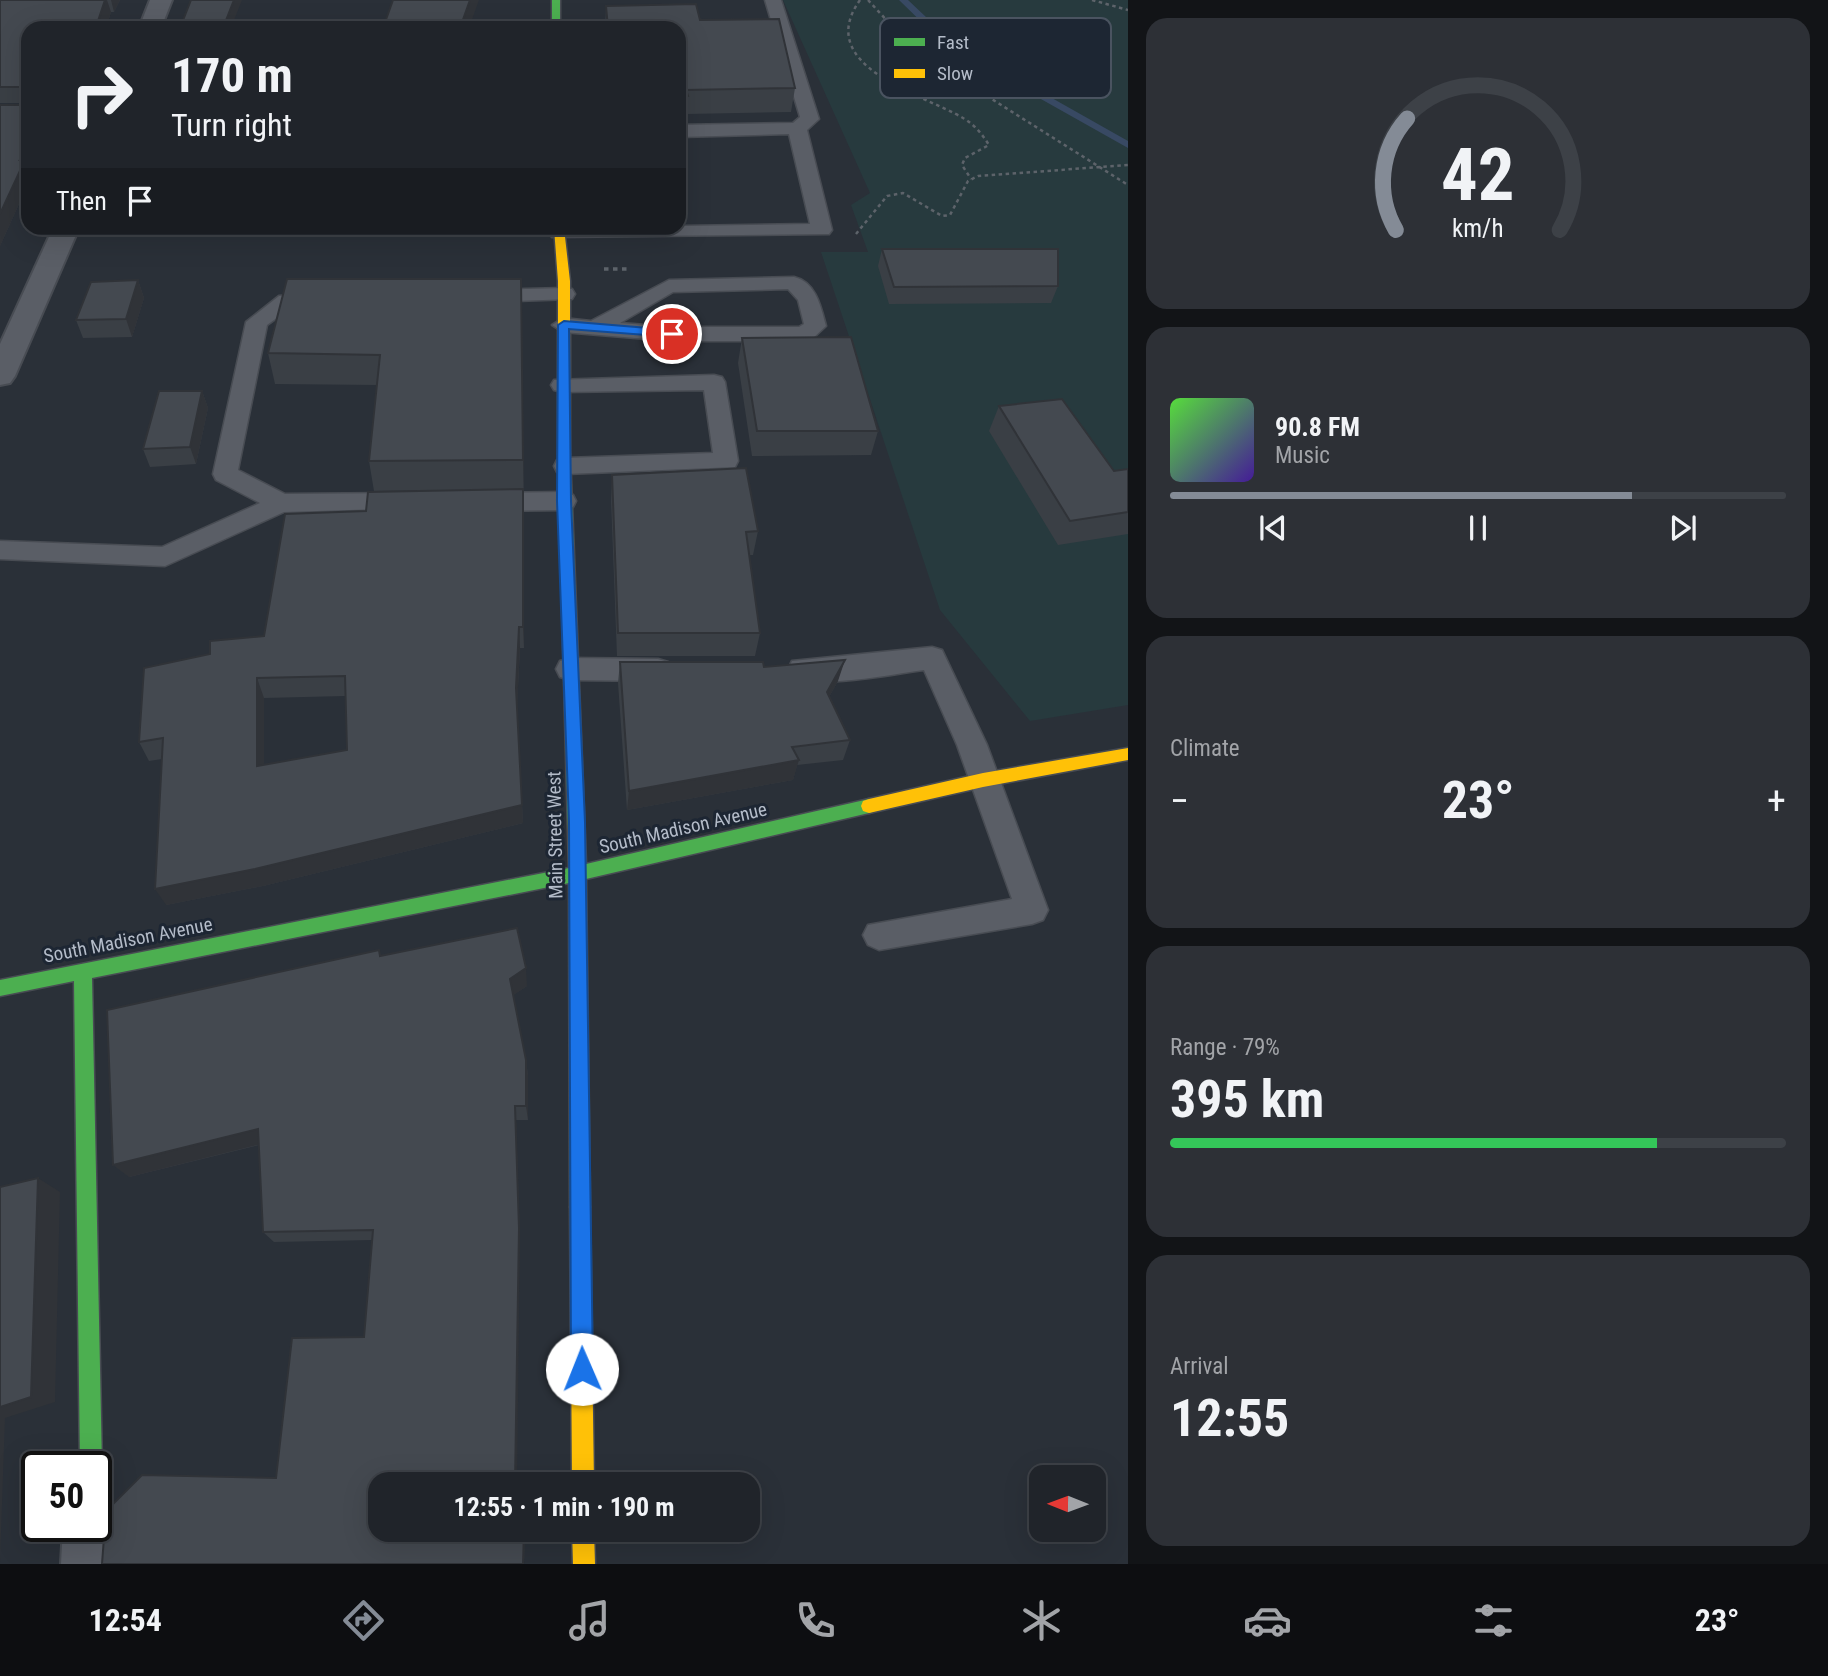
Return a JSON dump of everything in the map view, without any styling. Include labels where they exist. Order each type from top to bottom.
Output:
[{"type":"main road","points":[[556,0],[556,21]]},
{"type":"main road","name":"Main Street West","points":[[559,235],[564,294],[564,501],[577,822],[583,1472]]},
{"type":"main road","name":"South Madison Avenue","points":[[0,988],[576,874],[983,780],[1128,754]]},
{"type":"main road","points":[[83,970],[91,1451]]},
{"type":"main road","points":[[583,1542],[584,1564]]},
{"type":"street","points":[[153,21],[161,0]]},
{"type":"street","points":[[0,376],[63,235]]},
{"type":"street","points":[[89,1564],[90,1542]]},
{"type":"lane","points":[[686,131],[797,128],[810,119],[773,0]]},
{"type":"lane","points":[[686,230],[822,230],[797,128]]},
{"type":"lane","points":[[564,325],[672,334],[788,335],[804,334],[815,326],[808,299],[794,284],[669,286],[598,326]]},
{"type":"lane","points":[[464,296],[564,294]]},
{"type":"lane","points":[[281,503],[225,474],[257,322],[287,301],[341,299]]},
{"type":"lane","points":[[562,385],[714,382],[726,461],[566,466]]},
{"type":"lane","points":[[460,502],[564,501]]},
{"type":"lane","points":[[0,550],[165,557],[281,503],[433,502]]},
{"type":"lane","points":[[775,671],[853,668],[932,658],[972,745],[1032,910],[880,935]]},
{"type":"lane","points":[[570,668],[690,671]]},
{"type":"path","points":[[860,0],[852,11],[848,32],[856,53],[880,77]]},
{"type":"path","points":[[868,0],[885,18]]},
{"type":"path","points":[[1092,0],[1128,10]]},
{"type":"path","points":[[918,98],[960,116],[986,137],[989,145],[965,158],[962,165],[971,179]]},
{"type":"path","points":[[990,98],[1128,185]]},
{"type":"path","points":[[849,242],[887,197],[903,193],[942,216],[950,215],[971,179],[978,176],[1128,165]]},
{"type":"green space","points":[[783,0],[1128,0],[1128,705],[1030,721],[940,610],[821,252],[868,252],[851,205],[870,193]]},
{"type":"building","points":[[0,0],[105,0],[98,21],[21,21],[21,87],[0,87]]},
{"type":"building","points":[[191,0],[234,0],[226,21],[183,21]]},
{"type":"building","points":[[393,0],[470,0],[462,21],[386,21]]},
{"type":"building","points":[[696,4],[700,20],[779,19],[795,88],[686,90],[686,21],[607,21],[606,6]]},
{"type":"building","points":[[0,105],[21,105],[21,169],[0,214]]},
{"type":"building","points":[[882,249],[1058,249],[1058,286],[894,287]]},
{"type":"building","points":[[287,279],[521,279],[523,460],[369,461],[380,355],[268,353]]},
{"type":"building","points":[[138,280],[126,319],[76,320],[91,282]]},
{"type":"building","points":[[851,337],[878,431],[757,431],[742,338]]},
{"type":"building","points":[[159,391],[202,391],[190,447],[143,449]]},
{"type":"building","points":[[1062,399],[1114,471],[1128,469],[1128,512],[1070,521],[999,406]]},
{"type":"building","points":[[746,468],[758,531],[746,532],[760,633],[618,633],[612,475]]},
{"type":"building","points":[[523,489],[523,627],[519,627],[516,688],[522,805],[255,869],[155,889],[163,738],[139,742],[144,668],[210,654],[210,641],[264,636],[285,514],[366,511],[368,492]],"holes":[[[345,676],[347,750],[257,766],[257,678]]]},
{"type":"building","points":[[845,660],[827,692],[850,740],[792,747],[799,760],[629,791],[620,662],[763,662],[764,667]]},
{"type":"building","points":[[517,928],[526,968],[510,979],[526,1060],[526,1106],[515,1106],[519,1228],[515,1472],[368,1472],[368,1542],[524,1542],[523,1564],[102,1564],[104,1542],[112,1542],[112,1505],[142,1475],[276,1478],[292,1338],[364,1337],[373,1230],[263,1232],[258,1129],[113,1165],[107,1010],[379,950],[380,956]]},
{"type":"building","points":[[38,1178],[31,1397],[0,1407],[0,1187]]},
{"type":"waterway","points":[[903,0],[922,18]]},
{"type":"waterway","points":[[1045,98],[1128,145]]},
{"type":"traffic: fast","points":[[556,0],[556,21]]},
{"type":"traffic: fast","points":[[564,454],[577,822],[580,1207]]},
{"type":"traffic: fast","points":[[0,988],[576,874],[869,806]]},
{"type":"traffic: fast","points":[[83,970],[91,1451]]},
{"type":"traffic: slow","points":[[560,235],[564,281],[564,454]]},
{"type":"traffic: slow","points":[[869,806],[983,780],[1128,754]]},
{"type":"traffic: slow","points":[[580,1207],[583,1472]]},
{"type":"traffic: slow","points":[[583,1542],[584,1564]]},
{"type":"route","points":[[582,1369],[577,822],[564,501],[564,325],[672,334]]}]
